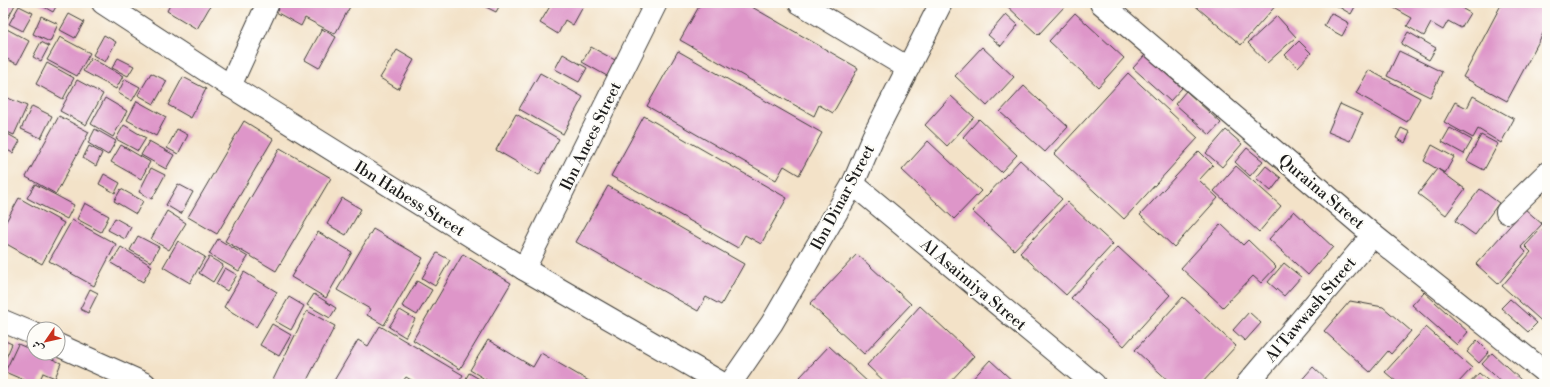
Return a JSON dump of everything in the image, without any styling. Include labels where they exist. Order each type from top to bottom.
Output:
[{"type":"street","name":"Ibn Habess Street","points":[[103,3],[230,86],[524,269],[724,384]]},
{"type":"street","points":[[230,86],[268,3]]},
{"type":"street","name":"Ibn Anees Street","points":[[524,269],[656,3]]},
{"type":"street","points":[[800,3],[908,68]]},
{"type":"street","name":"Ibn Dinar Street","points":[[730,384],[772,323],[853,184],[874,137],[941,3]]},
{"type":"street","name":"Quraina Street","points":[[1102,3],[1373,235],[1547,374]]},
{"type":"street","points":[[1507,212],[1547,173]]},
{"type":"street","name":"Al Asaimiya Street","points":[[853,184],[1094,384]]},
{"type":"street","name":"Al Tawwash Street","points":[[1247,384],[1373,235]]},
{"type":"street","points":[[3,321],[26,331]]},
{"type":"street","points":[[66,349],[145,384]]},
{"type":"building","points":[[3,3],[16,3],[5,23],[3,22]]},
{"type":"building","points":[[37,3],[58,3],[53,12]]},
{"type":"building","points":[[151,3],[161,3],[159,7]]},
{"type":"building","points":[[171,3],[212,3],[197,29],[167,11]]},
{"type":"building","points":[[281,3],[352,3],[335,34],[305,18],[301,26],[276,12]]},
{"type":"building","points":[[478,3],[501,3],[496,12]]},
{"type":"building","points":[[552,3],[585,3],[573,25],[565,20],[558,34],[540,23]]},
{"type":"building","points":[[701,3],[745,3],[858,68],[833,113],[819,105],[814,116],[680,40]]},
{"type":"building","points":[[1004,3],[1059,3],[1064,7],[1038,35]]},
{"type":"building","points":[[1192,3],[1278,3],[1241,45]]},
{"type":"building","points":[[1332,3],[1357,3],[1351,14]]},
{"type":"building","points":[[1387,3],[1467,3],[1463,9],[1470,13],[1461,28],[1448,21],[1443,30],[1431,23],[1424,36],[1407,26],[1412,18]]},
{"type":"building","points":[[1502,3],[1547,3],[1547,26],[1507,101],[1463,77]]},
{"type":"building","points":[[19,6],[33,13],[23,31],[9,24]]},
{"type":"building","points":[[1075,13],[1124,58],[1098,87],[1049,41]]},
{"type":"building","points":[[1331,13],[1349,23],[1342,36],[1324,26]]},
{"type":"building","points":[[69,14],[84,22],[75,38],[60,30]]},
{"type":"building","points":[[1006,14],[1018,25],[1001,46],[988,35]]},
{"type":"building","points":[[41,16],[58,24],[50,42],[33,34]]},
{"type":"building","points":[[1277,16],[1296,37],[1267,63],[1248,43]]},
{"type":"building","points":[[3,27],[29,41],[17,64],[3,57]]},
{"type":"building","points":[[322,29],[336,37],[319,68],[305,60]]},
{"type":"building","points":[[1408,32],[1436,48],[1429,60],[1401,44]]},
{"type":"building","points":[[104,35],[116,42],[105,62],[93,55]]},
{"type":"building","points":[[60,37],[90,53],[77,76],[47,60]]},
{"type":"building","points":[[1299,41],[1311,53],[1298,67],[1285,55]]},
{"type":"building","points":[[41,42],[49,46],[41,61],[33,57]]},
{"type":"building","points":[[591,47],[615,60],[607,76],[582,62]]},
{"type":"building","points":[[982,47],[1014,77],[987,106],[955,76]]},
{"type":"building","points":[[397,50],[414,60],[398,89],[380,78]]},
{"type":"building","points":[[678,51],[822,133],[799,175],[784,166],[776,180],[647,106]]},
{"type":"building","points":[[1399,51],[1442,72],[1430,97],[1387,76]]},
{"type":"building","points":[[563,54],[587,68],[579,82],[555,69]]},
{"type":"building","points":[[1145,55],[1182,88],[1170,101],[1133,68]]},
{"type":"building","points":[[91,58],[123,76],[116,89],[83,71]]},
{"type":"building","points":[[118,58],[134,66],[128,76],[112,68]]},
{"type":"building","points":[[47,63],[74,78],[63,99],[36,84]]},
{"type":"building","points":[[1369,70],[1420,98],[1407,122],[1356,93]]},
{"type":"building","points":[[151,73],[167,81],[154,104],[138,95]]},
{"type":"building","points":[[540,73],[583,97],[563,134],[519,109]]},
{"type":"building","points":[[1128,73],[1198,138],[1124,219],[1054,154]]},
{"type":"building","points":[[183,77],[206,89],[191,118],[168,105]]},
{"type":"building","points":[[125,79],[140,87],[132,101],[118,93]]},
{"type":"building","points":[[77,80],[103,94],[86,125],[60,111]]},
{"type":"building","points":[[1024,86],[1068,127],[1045,152],[1000,112]]},
{"type":"building","points":[[1186,91],[1221,123],[1210,135],[1175,104]]},
{"type":"building","points":[[3,96],[27,106],[14,135],[3,130]]},
{"type":"building","points":[[951,96],[974,117],[947,146],[925,125]]},
{"type":"building","points":[[1473,96],[1514,119],[1501,143],[1478,129],[1473,138],[1444,122],[1455,102],[1467,108]]},
{"type":"building","points":[[105,98],[127,111],[113,137],[91,124]]},
{"type":"building","points":[[137,101],[166,117],[156,136],[127,120]]},
{"type":"building","points":[[1340,104],[1362,114],[1350,141],[1328,132]]},
{"type":"building","points":[[32,106],[52,116],[41,138],[21,129]]},
{"type":"building","points":[[516,114],[559,139],[539,175],[496,150]]},
{"type":"building","points":[[59,116],[89,132],[56,194],[26,177]]},
{"type":"building","points":[[644,116],[787,198],[761,244],[745,235],[738,248],[611,176]]},
{"type":"building","points":[[979,119],[1017,155],[1001,172],[963,137]]},
{"type":"building","points":[[244,121],[273,139],[217,234],[188,217]]},
{"type":"building","points":[[124,125],[146,138],[138,151],[116,139]]},
{"type":"building","points":[[1401,128],[1410,132],[1405,143],[1396,138]]},
{"type":"building","points":[[1450,128],[1472,140],[1464,154],[1442,142]]},
{"type":"building","points":[[95,129],[116,141],[108,155],[88,143]]},
{"type":"building","points":[[177,129],[188,135],[178,154],[167,148]]},
{"type":"building","points":[[1226,130],[1242,144],[1222,167],[1206,153]]},
{"type":"building","points":[[6,133],[20,141],[13,153],[3,148],[3,138]]},
{"type":"building","points":[[1481,135],[1498,144],[1484,170],[1467,161]]},
{"type":"building","points":[[149,141],[174,155],[166,169],[141,155]]},
{"type":"building","points":[[928,141],[981,191],[954,219],[902,170]]},
{"type":"building","points":[[121,145],[150,162],[141,179],[111,162]]},
{"type":"building","points":[[1432,145],[1454,157],[1445,173],[1438,169],[1465,189],[1446,215],[1418,194],[1437,169],[1424,161]]},
{"type":"building","points":[[89,146],[102,153],[96,166],[83,158]]},
{"type":"building","points":[[280,148],[331,178],[276,271],[225,241]]},
{"type":"building","points":[[1247,148],[1263,161],[1250,176],[1235,162]]},
{"type":"building","points":[[1199,151],[1213,165],[1199,180],[1218,198],[1174,247],[1140,215]]},
{"type":"building","points":[[1020,160],[1062,199],[1014,250],[972,211]]},
{"type":"building","points":[[1236,166],[1281,206],[1259,232],[1214,191]]},
{"type":"building","points":[[1266,166],[1281,178],[1271,191],[1256,178]]},
{"type":"building","points":[[151,168],[165,175],[152,199],[139,192]]},
{"type":"building","points":[[104,174],[120,183],[115,193],[99,184]]},
{"type":"building","points":[[35,184],[74,205],[67,219],[27,198]]},
{"type":"building","points":[[178,184],[193,192],[181,214],[166,205]]},
{"type":"building","points":[[608,186],[744,264],[721,305],[706,297],[698,311],[576,242]]},
{"type":"building","points":[[121,189],[143,201],[136,214],[114,201]]},
{"type":"building","points":[[1480,189],[1499,203],[1475,235],[1455,221]]},
{"type":"building","points":[[1547,189],[1547,199],[1542,194]]},
{"type":"building","points":[[19,198],[64,223],[42,264],[3,242],[3,227]]},
{"type":"building","points":[[342,198],[361,209],[346,235],[327,224]]},
{"type":"building","points":[[1067,202],[1113,244],[1066,295],[1020,253]]},
{"type":"building","points":[[85,203],[109,216],[101,232],[77,219]]},
{"type":"building","points":[[1525,209],[1542,224],[1521,247],[1526,252],[1498,284],[1476,264]]},
{"type":"building","points":[[167,211],[186,223],[169,250],[151,239]]},
{"type":"building","points":[[1294,211],[1333,247],[1308,275],[1269,239]]},
{"type":"building","points":[[115,218],[131,227],[125,239],[108,230]]},
{"type":"building","points":[[72,220],[116,244],[94,286],[49,261]]},
{"type":"building","points":[[1221,224],[1243,245],[1248,240],[1276,267],[1261,283],[1253,276],[1223,307],[1181,268]]},
{"type":"building","points":[[373,229],[423,258],[384,325],[367,315],[370,309],[337,290]]},
{"type":"building","points":[[1541,229],[1547,235],[1547,326],[1502,286],[1531,252],[1525,246]]},
{"type":"building","points":[[318,232],[352,252],[326,298],[291,277]]},
{"type":"building","points":[[138,236],[159,247],[151,262],[130,250]]},
{"type":"building","points":[[218,239],[248,257],[239,271],[209,254]]},
{"type":"building","points":[[178,241],[205,257],[190,283],[163,267]]},
{"type":"building","points":[[121,247],[152,266],[143,282],[111,263]]},
{"type":"building","points":[[1118,247],[1170,295],[1124,346],[1071,298]]},
{"type":"building","points":[[437,253],[450,260],[435,286],[422,278]]},
{"type":"building","points":[[463,254],[511,283],[460,369],[413,340]]},
{"type":"building","points":[[857,254],[911,304],[864,354],[810,304]]},
{"type":"building","points":[[209,257],[223,265],[213,282],[199,273]]},
{"type":"building","points":[[1284,263],[1301,277],[1284,296],[1268,282]]},
{"type":"building","points":[[225,268],[237,275],[227,291],[216,284]]},
{"type":"building","points":[[244,272],[277,292],[256,327],[224,307]]},
{"type":"building","points":[[417,281],[432,290],[417,315],[402,306]]},
{"type":"building","points":[[90,289],[98,293],[88,313],[80,309]]},
{"type":"building","points":[[1424,292],[1468,332],[1457,345],[1412,305]]},
{"type":"building","points":[[314,294],[336,308],[330,318],[307,305]]},
{"type":"building","points":[[289,297],[304,306],[291,330],[275,321]]},
{"type":"building","points":[[1183,297],[1236,346],[1201,384],[1172,384],[1135,350]]},
{"type":"building","points":[[1510,299],[1537,323],[1528,332],[1501,308]]},
{"type":"building","points":[[1350,301],[1383,307],[1411,331],[1391,354],[1388,351],[1370,372],[1324,331]]},
{"type":"building","points":[[920,306],[974,356],[948,384],[887,384],[867,365]]},
{"type":"building","points":[[400,310],[415,319],[405,337],[389,327]]},
{"type":"building","points":[[307,311],[335,326],[305,384],[271,384]]},
{"type":"building","points":[[1249,312],[1261,323],[1245,341],[1233,330]]},
{"type":"building","points":[[272,324],[291,335],[279,356],[260,345]]},
{"type":"building","points":[[380,326],[463,375],[458,384],[418,384],[406,377],[401,384],[332,384],[358,340],[368,346]]},
{"type":"building","points":[[1426,327],[1472,368],[1457,384],[1399,384],[1385,372]]},
{"type":"building","points":[[3,340],[12,344],[3,365]]},
{"type":"building","points":[[488,340],[533,367],[541,353],[594,384],[493,384],[470,370]]},
{"type":"building","points":[[1477,340],[1489,352],[1479,363],[1467,352]]},
{"type":"building","points":[[18,344],[26,348],[26,361],[57,361],[61,363],[55,378],[43,373],[38,384],[33,384],[5,372]]},
{"type":"building","points":[[829,346],[870,384],[808,384],[800,377]]},
{"type":"building","points":[[1492,353],[1521,380],[1517,384],[1504,384],[1482,364]]},
{"type":"building","points":[[990,360],[1016,384],[968,384]]},
{"type":"building","points":[[1313,367],[1331,384],[1298,384]]},
{"type":"building","points":[[469,373],[488,384],[463,384]]},
{"type":"building","points":[[1479,373],[1492,384],[1469,384]]}]
